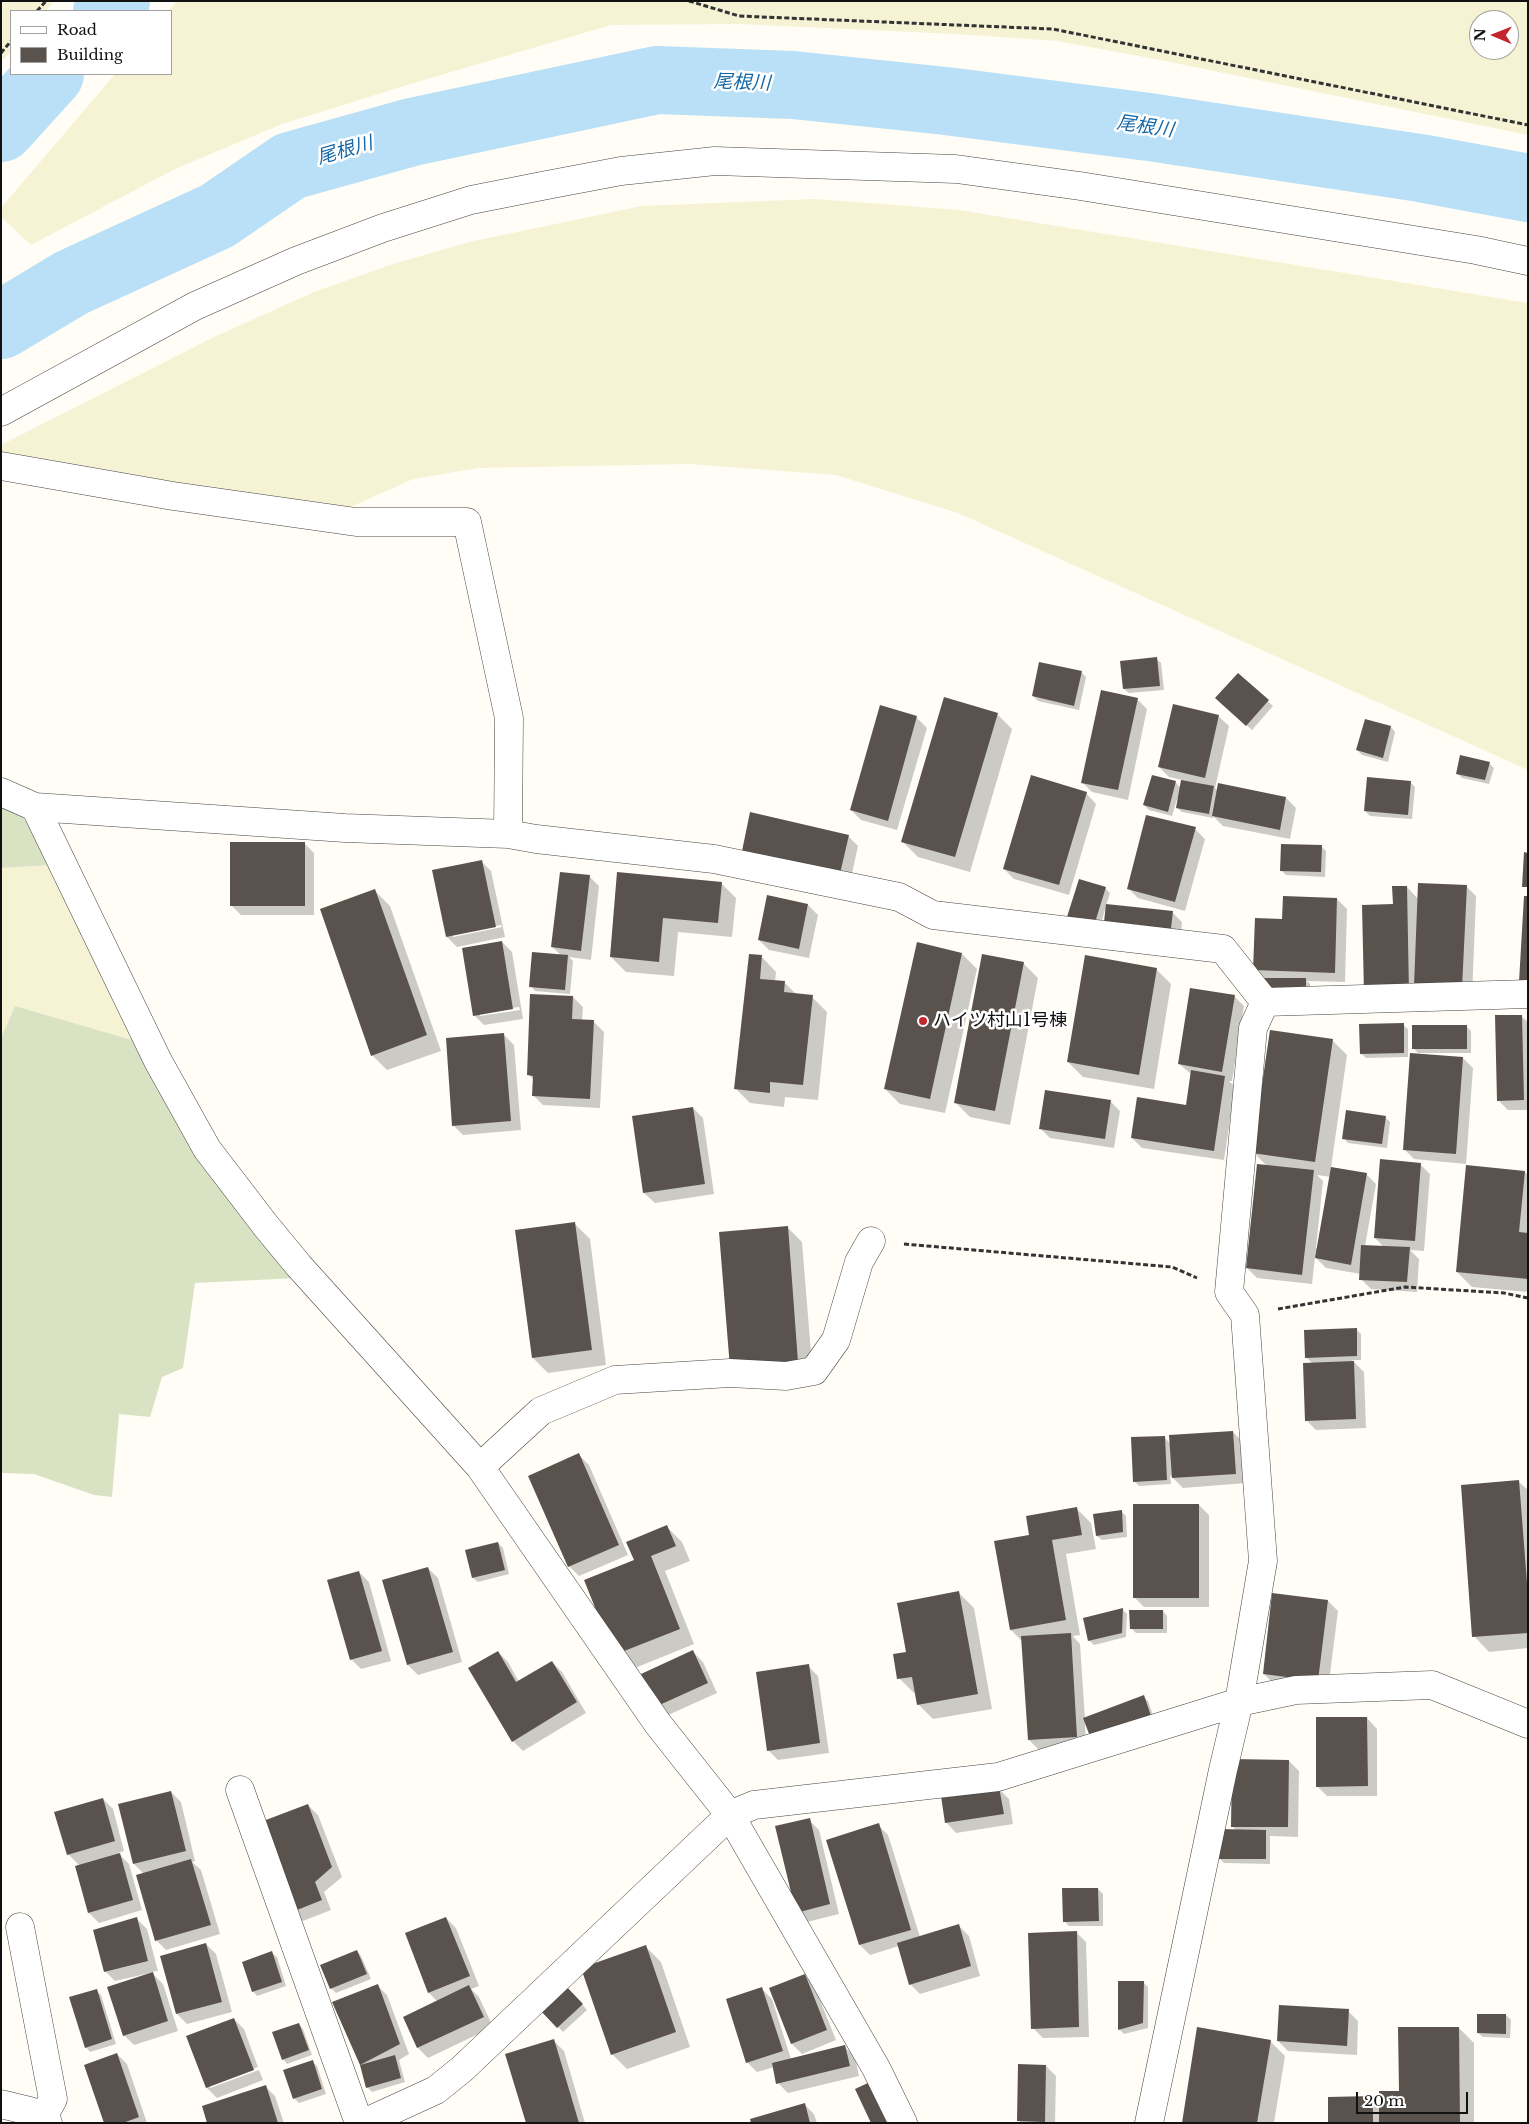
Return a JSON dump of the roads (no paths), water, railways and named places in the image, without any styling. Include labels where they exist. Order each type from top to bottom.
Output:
[{"type":"street","points":[[1,412],[195,306],[296,261],[383,228],[472,200],[621,171],[716,161],[956,169],[1080,186],[1466,248],[1528,261]]},
{"type":"street","points":[[1,466],[173,496],[356,522],[467,522],[509,718],[508,834]]},
{"type":"street","points":[[1,792],[35,807],[345,828],[508,834],[536,839],[714,859],[899,897],[933,915],[1222,949],[1265,1002]]},
{"type":"street","points":[[35,807],[158,1061],[207,1149],[299,1266],[480,1467],[658,1724],[730,1815],[876,2068],[903,2123]]},
{"type":"street","points":[[1265,1002],[1528,994]]},
{"type":"street","points":[[1148,2123],[1222,1770],[1239,1702],[1263,1561],[1245,1315],[1229,1292],[1254,1028],[1265,1002]]},
{"type":"street","points":[[480,1467],[541,1411],[614,1380],[730,1374],[786,1376],[814,1371],[836,1340],[859,1262],[871,1241]]},
{"type":"street","points":[[364,2123],[436,2090],[462,2069],[730,1815],[754,1805],[998,1777],[1239,1702],[1296,1690],[1432,1685],[1528,1724]]},
{"type":"street","points":[[240,1790],[359,2123]]},
{"type":"street","points":[[1,2104],[30,2111],[45,2121],[53,2099],[20,1927]]},
{"type":"waterway","points":[[108,10],[116,1]]},
{"type":"waterway","points":[[1,128],[49,75]]},
{"type":"waterway","name":"尾根川","points":[[1,325],[71,283],[217,216],[290,166],[412,132],[657,80],[793,85],[946,101],[1149,127],[1420,168],[1528,188]]},
{"type":"place","name":"ハイツ村山1号棟","points":[[923,1021]]}]
